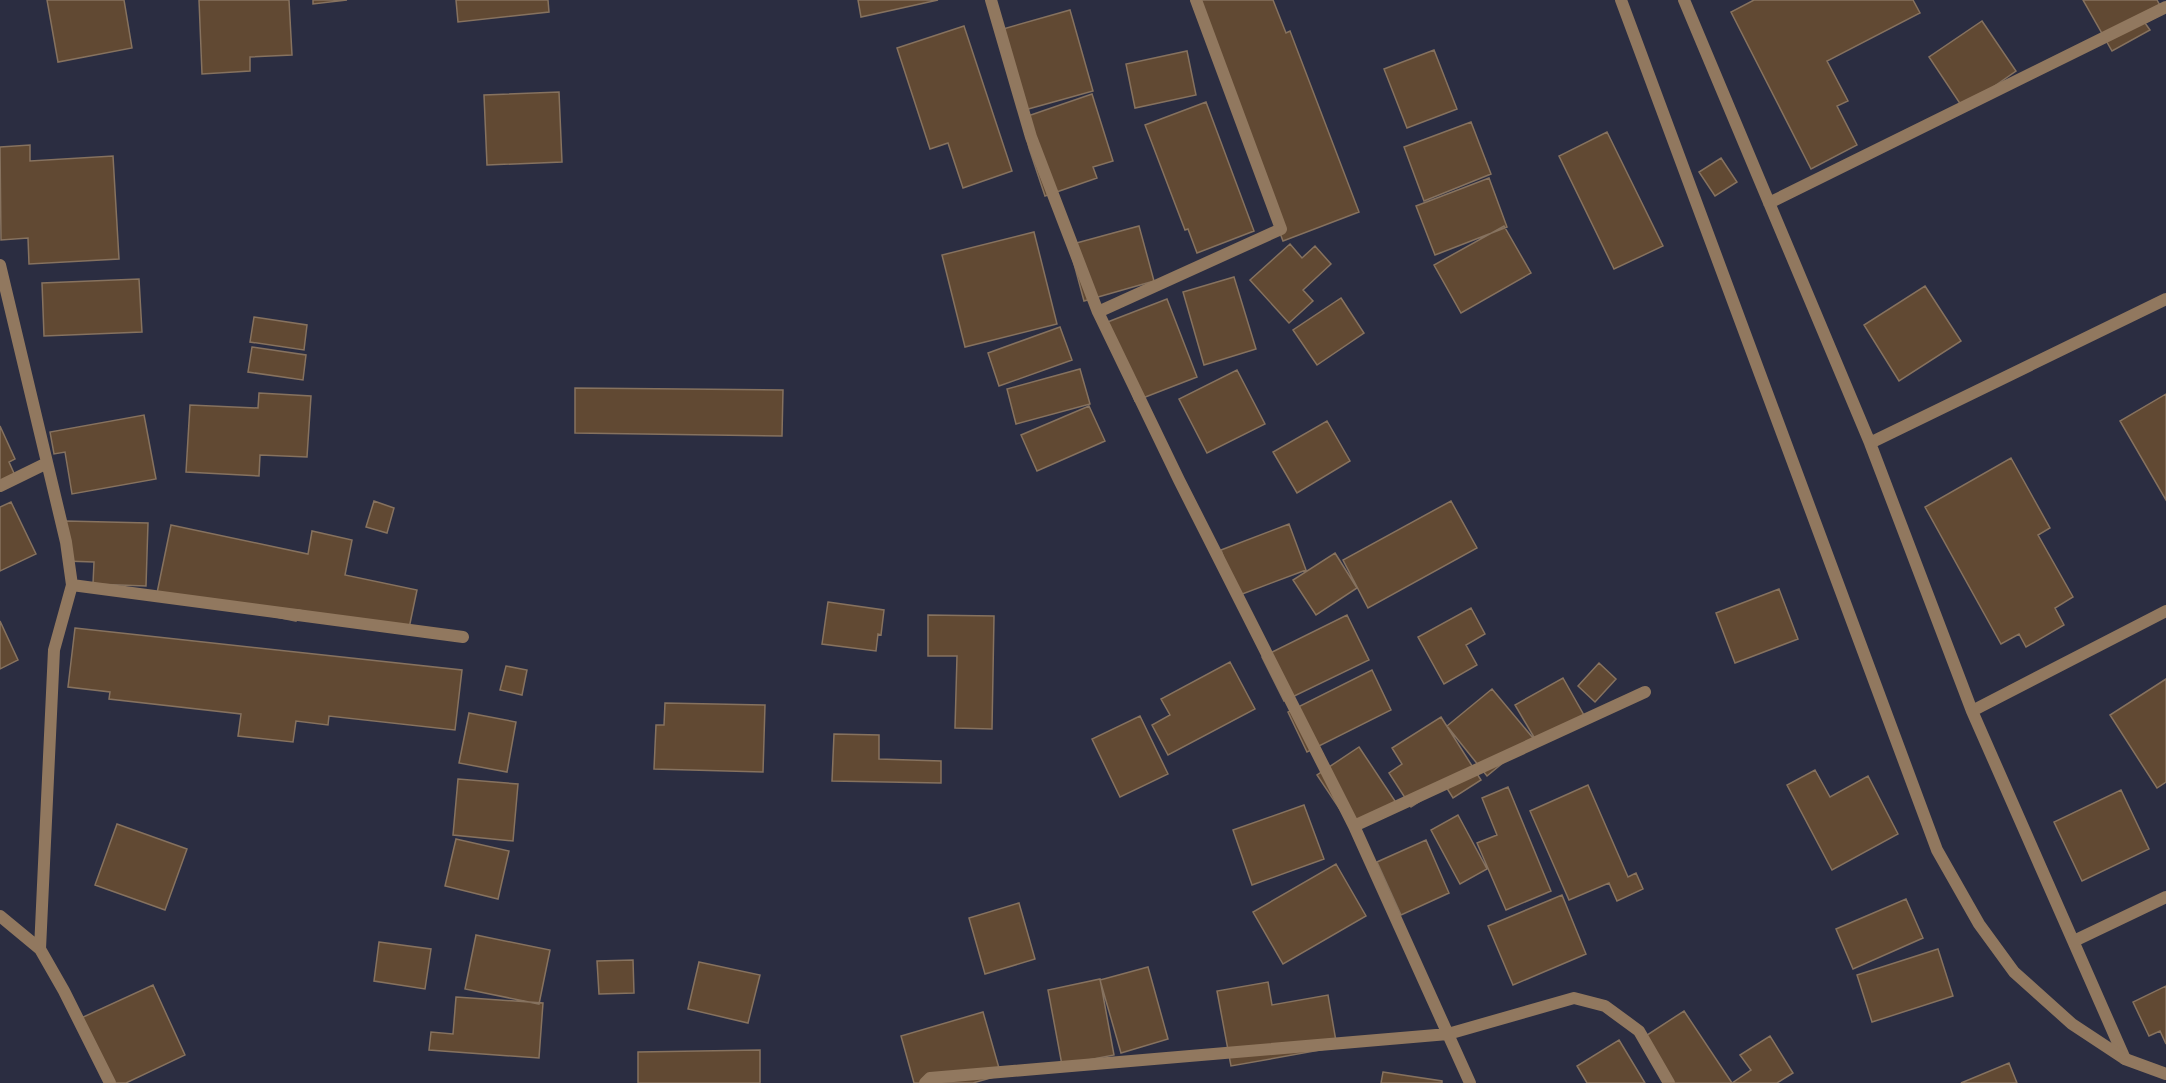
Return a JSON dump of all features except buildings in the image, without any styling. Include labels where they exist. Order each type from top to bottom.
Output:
[{"type":"street","points":[[991,0],[1031,137],[1098,312],[1179,480],[1354,826],[1470,1083]]},
{"type":"street","points":[[1098,312],[1281,229],[1196,0]]},
{"type":"street","points":[[1621,0],[1937,850],[1979,924],[2014,972],[2072,1024],[2125,1059],[2166,1074]]},
{"type":"street","points":[[1684,0],[1870,443],[1971,711],[2125,1059]]},
{"type":"street","points":[[1769,203],[2166,7]]},
{"type":"street","points":[[0,265],[66,542],[72,585],[54,650],[40,949]]},
{"type":"street","points":[[1870,443],[2166,299]]},
{"type":"street","points":[[0,486],[47,464]]},
{"type":"street","points":[[72,585],[463,637]]},
{"type":"street","points":[[1971,711],[2166,611]]},
{"type":"street","points":[[1354,826],[1645,692]]},
{"type":"street","points":[[2074,941],[2166,897]]},
{"type":"street","points":[[0,916],[40,949],[64,991],[110,1083]]},
{"type":"street","points":[[925,1083],[930,1078],[1448,1034],[1574,998],[1605,1006],[1639,1031],[1669,1083]]}]
